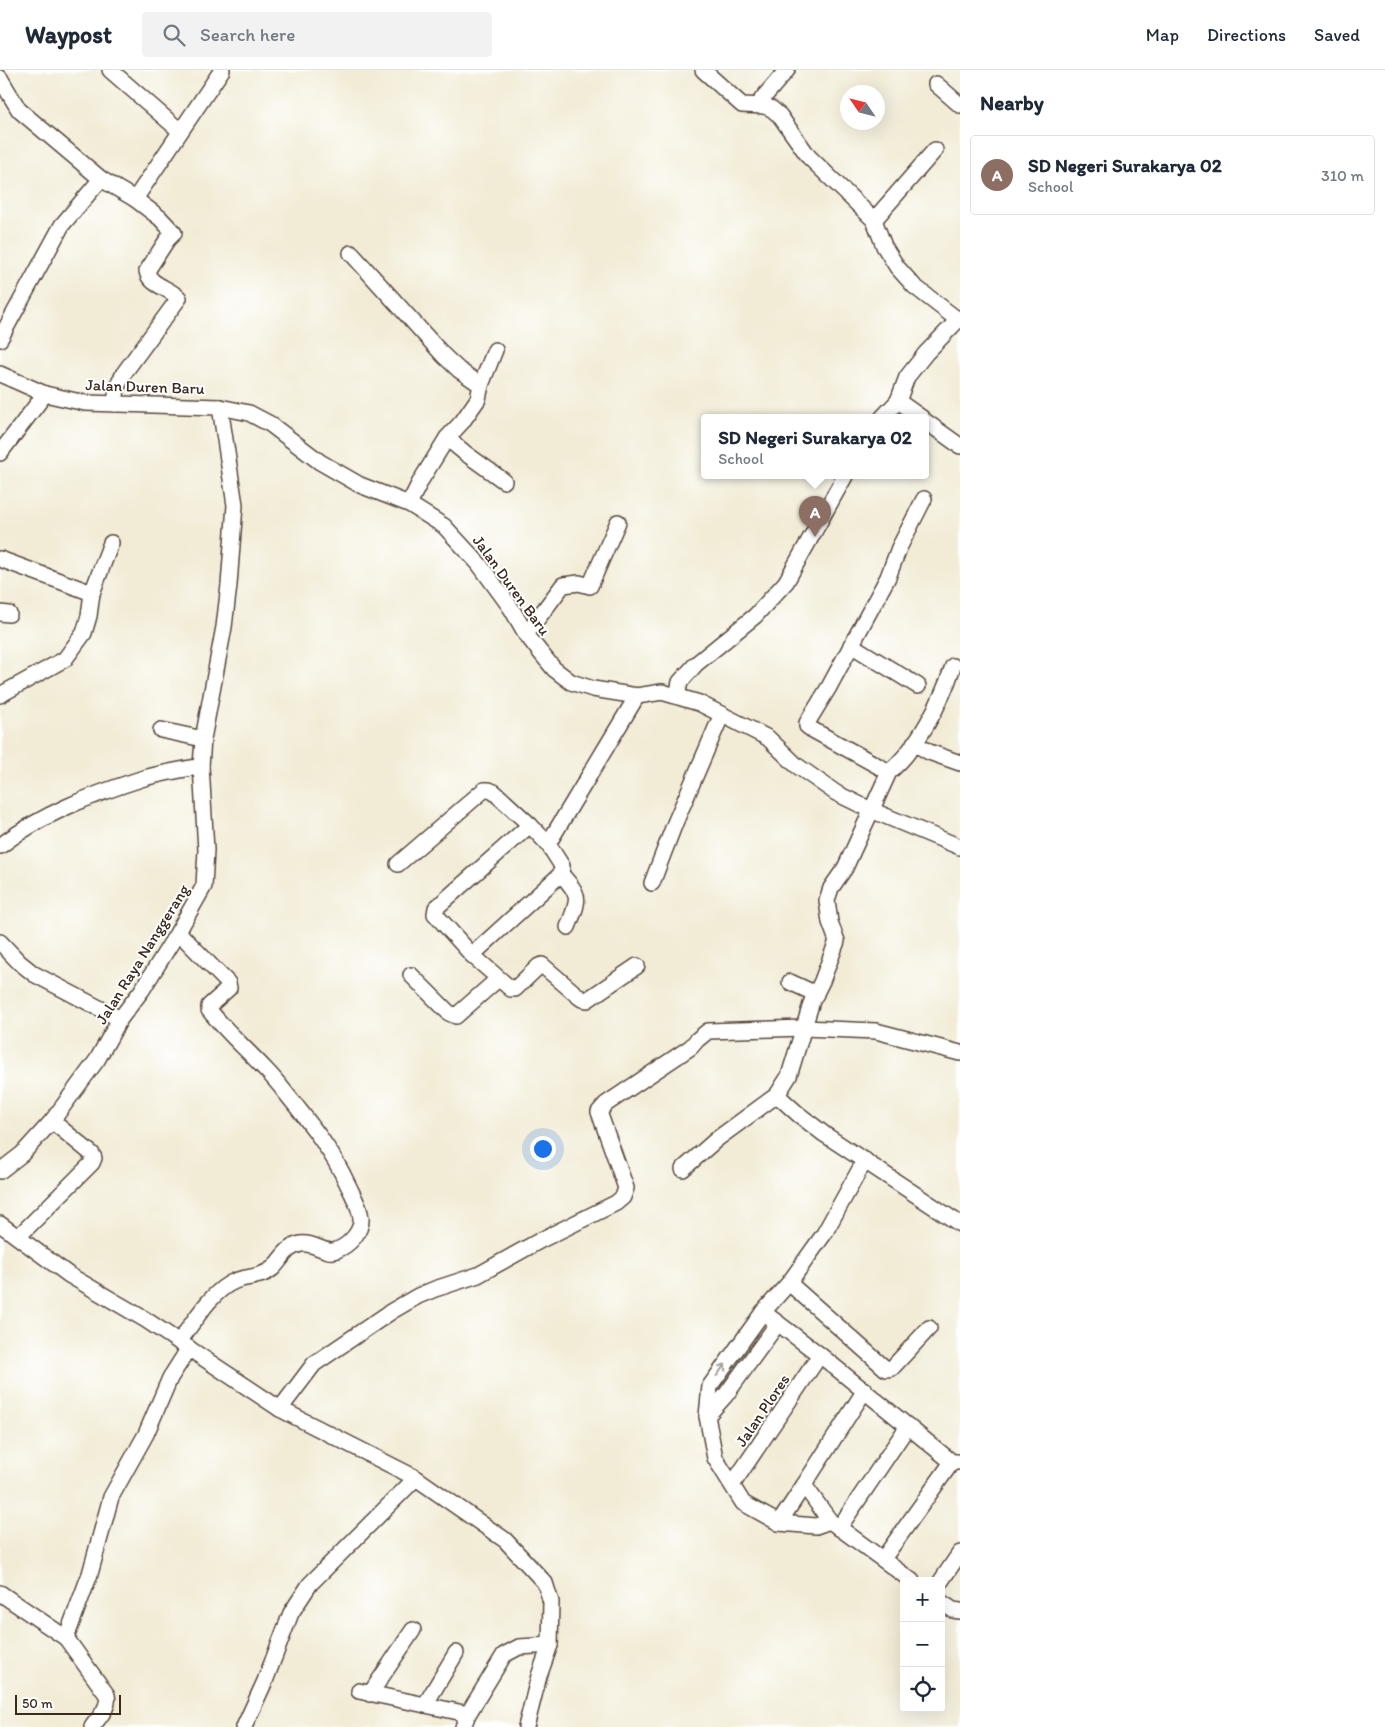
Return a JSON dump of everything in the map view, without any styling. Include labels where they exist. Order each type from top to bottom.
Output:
[{"type":"street","points":[[110,70],[180,131]]},
{"type":"street","points":[[135,199],[222,70]]},
{"type":"street","points":[[703,70],[742,104],[765,106],[780,116],[809,157],[874,220],[884,246],[897,266],[914,286],[959,319],[926,353],[907,377],[898,401],[886,414]]},
{"type":"street","points":[[765,106],[762,99],[787,70]]},
{"type":"street","points":[[0,78],[19,110],[101,179],[135,199],[160,218],[174,233],[167,240],[147,271],[148,277],[152,282],[172,291],[178,298],[124,373],[116,387],[115,404]]},
{"type":"street","points":[[936,84],[960,105]]},
{"type":"street","points":[[874,220],[935,150]]},
{"type":"street","points":[[0,339],[62,225],[101,179]]},
{"type":"street","points":[[351,253],[444,356],[459,370],[481,385]]},
{"type":"street","points":[[409,504],[421,480],[447,438],[462,422],[478,399],[481,385],[495,350]]},
{"type":"street","name":"Jalan Duren Baru","points":[[0,374],[45,394],[85,403],[220,407],[249,413],[270,424],[320,462],[360,485],[409,504],[444,526],[473,558],[511,608],[526,634],[554,669],[571,682],[593,689],[637,696],[662,692],[699,703],[768,738],[796,765],[836,793],[960,847]]},
{"type":"street","points":[[0,454],[45,394]]},
{"type":"street","points":[[898,401],[916,414]]},
{"type":"street","name":"Jalan Raya Nanggerang","points":[[0,1171],[22,1154],[52,1121],[97,1060],[120,1019],[142,990],[178,932],[204,886],[206,850],[201,766],[203,739],[224,627],[229,585],[234,505],[220,407]]},
{"type":"street","points":[[929,424],[960,446]]},
{"type":"street","points":[[447,438],[504,480]]},
{"type":"street","points":[[677,696],[680,682],[696,664],[755,616],[786,582],[843,479]]},
{"type":"street","points":[[889,772],[808,726],[808,720],[829,687],[888,577],[899,548],[924,499]]},
{"type":"street","points":[[526,634],[563,585],[579,583],[590,586],[618,522]]},
{"type":"street","points":[[0,695],[64,659],[84,633],[88,622],[92,593],[111,543]]},
{"type":"street","points":[[0,559],[92,593]]},
{"type":"street","points":[[851,645],[918,686]]},
{"type":"street","points":[[683,1170],[718,1139],[777,1095],[789,1076],[816,994],[837,941],[830,922],[827,900],[831,888],[844,868],[889,772],[901,763],[938,704],[953,666]]},
{"type":"street","points":[[548,844],[637,696]]},
{"type":"street","points":[[652,883],[675,823],[722,714]]},
{"type":"street","points":[[161,730],[203,739]]},
{"type":"street","points":[[914,744],[960,763]]},
{"type":"street","points":[[0,846],[20,831],[64,807],[143,778],[201,766]]},
{"type":"street","points":[[398,864],[484,790],[494,792],[548,844],[562,866],[560,874],[472,955]]},
{"type":"street","points":[[530,825],[436,908],[436,914],[472,955],[508,988],[515,989],[542,965],[582,999],[587,1000],[637,966]]},
{"type":"street","points":[[560,874],[577,894],[576,906],[568,927]]},
{"type":"street","points":[[66,1638],[90,1574],[111,1497],[146,1434],[184,1346],[204,1308],[221,1289],[235,1281],[265,1273],[273,1268],[286,1252],[300,1244],[310,1244],[335,1251],[343,1247],[357,1234],[361,1218],[356,1200],[342,1172],[312,1126],[268,1072],[209,1010],[209,1006],[227,991],[229,988],[228,983],[178,932]]},
{"type":"street","points":[[0,942],[34,974],[120,1019]]},
{"type":"street","points":[[411,975],[449,1013],[456,1016],[498,979]]},
{"type":"street","points":[[790,982],[816,994]]},
{"type":"street","points":[[280,1409],[314,1364],[392,1311],[426,1292],[478,1275],[616,1203],[623,1197],[626,1188],[599,1112],[606,1104],[691,1047],[708,1032],[804,1028],[876,1031],[960,1053]]},
{"type":"street","points":[[777,1095],[824,1134],[960,1224]]},
{"type":"street","points":[[18,1238],[92,1163],[94,1158],[92,1154],[52,1121]]},
{"type":"street","points":[[835,1525],[816,1526],[779,1523],[743,1503],[715,1458],[707,1416],[710,1386],[763,1312],[789,1283],[828,1226],[865,1160]]},
{"type":"street","points":[[0,1224],[69,1275],[146,1320],[280,1409],[416,1478],[505,1540],[545,1583],[551,1602],[550,1645],[539,1676],[526,1727]]},
{"type":"street","points":[[789,1283],[886,1369],[892,1368],[929,1328]]},
{"type":"street","points":[[763,1312],[956,1462],[883,1560]]},
{"type":"street","points":[[707,1416],[725,1396],[778,1323]]},
{"type":"street","name":"Jalan Plores","points":[[732,1485],[820,1355]]},
{"type":"street","points":[[779,1523],[865,1390]]},
{"type":"street","points":[[835,1525],[908,1426]]},
{"type":"street","points":[[244,1727],[265,1681],[291,1613],[304,1592],[325,1568],[416,1478]]},
{"type":"street","points":[[804,1485],[835,1525],[906,1577]]},
{"type":"street","points":[[944,1577],[960,1553]]},
{"type":"street","points":[[0,1593],[66,1638],[107,1695],[107,1706],[101,1723]]},
{"type":"street","points":[[945,1605],[953,1610],[960,1611]]},
{"type":"street","points":[[413,1630],[365,1692],[424,1705],[466,1720],[504,1655],[519,1647],[550,1645]]},
{"type":"street","points":[[424,1705],[456,1653]]},
{"type":"place","name":"SD Negeri Surakarya 02","points":[[815,537]]}]
